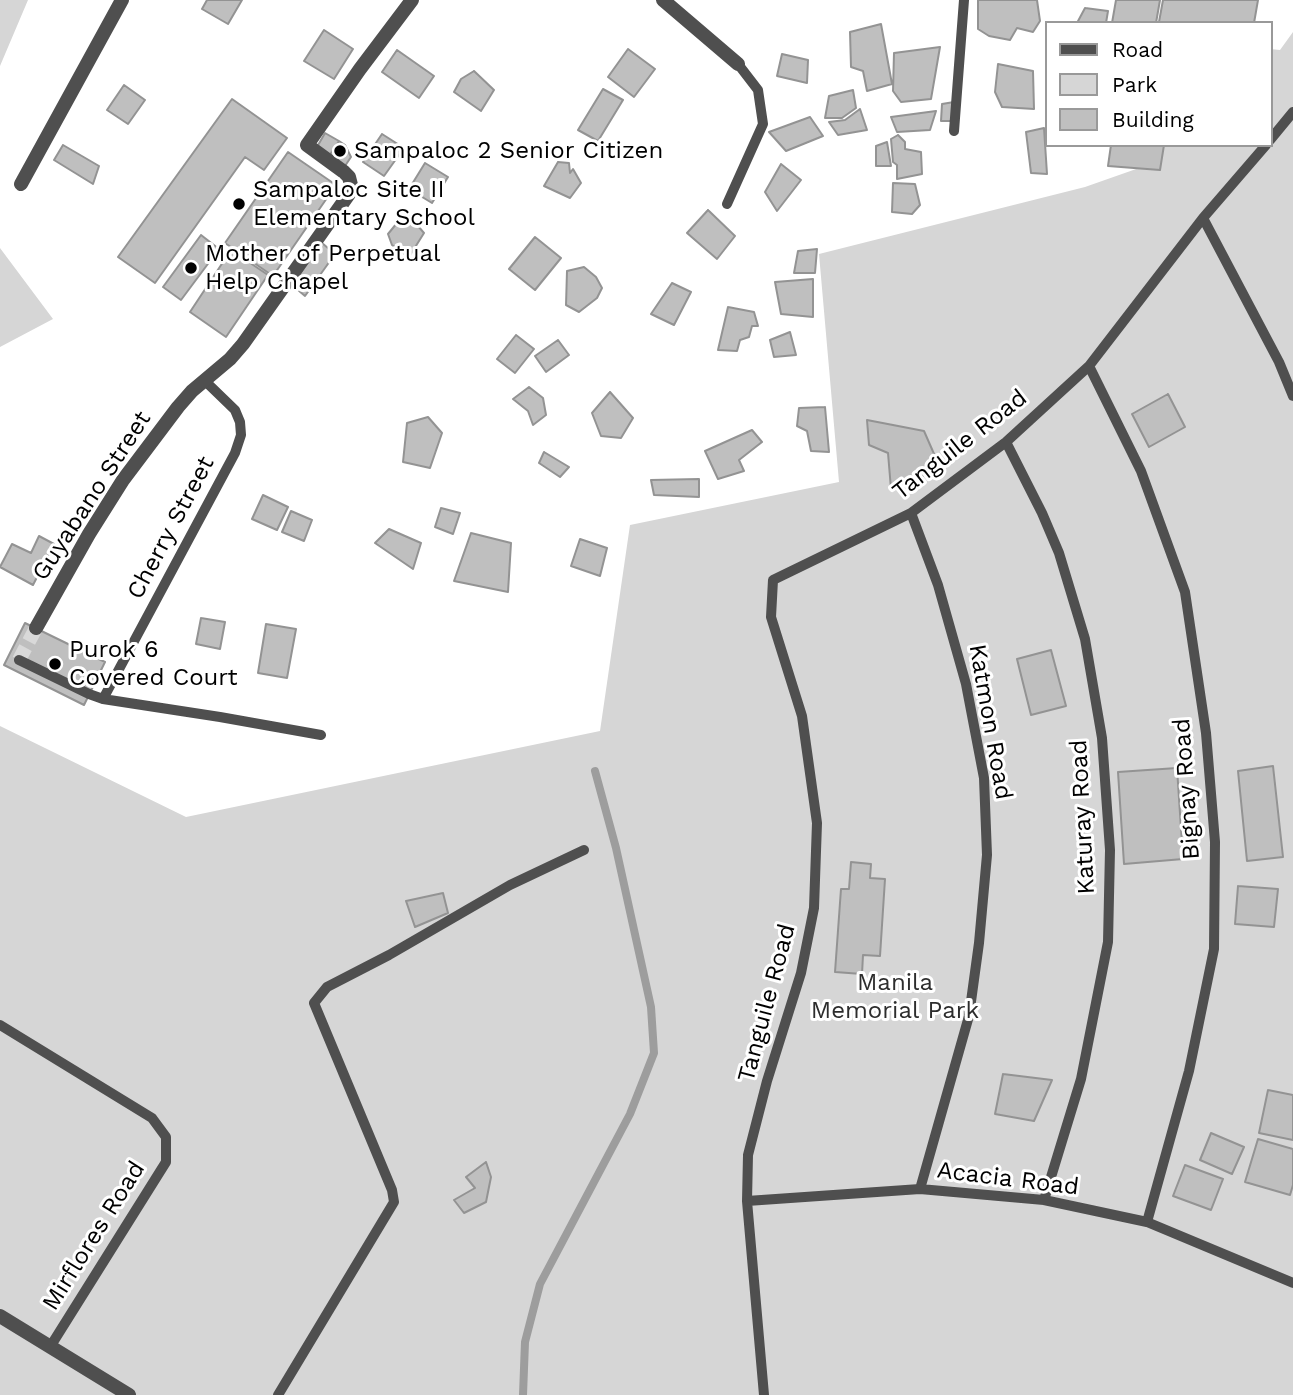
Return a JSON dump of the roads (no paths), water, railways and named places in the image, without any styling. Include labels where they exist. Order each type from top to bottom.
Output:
[{"type":"street","points":[[21,184],[122,0]]},
{"type":"street","name":"Guyabano Street","points":[[36,628],[123,480],[178,407],[243,344],[349,194],[349,177],[307,145],[412,0]]},
{"type":"street","points":[[663,0],[738,64]]},
{"type":"street","points":[[0,1317],[129,1395]]},
{"type":"lane","points":[[954,131],[964,0]]},
{"type":"lane","points":[[727,204],[763,124],[758,90],[738,64]]},
{"type":"lane","points":[[1272,138],[1291,121]]},
{"type":"lane","name":"Tanguile Road","points":[[764,1395],[747,1200],[748,1155],[767,1081],[801,973],[814,908],[817,823],[802,716],[771,617],[773,580],[911,513],[1006,442],[1089,366],[1203,218],[1264,147]]},
{"type":"lane","points":[[1203,218],[1279,362],[1293,396]]},
{"type":"lane","name":"Bignay Road","points":[[1089,366],[1141,471],[1185,592],[1206,733],[1215,842],[1214,948],[1189,1071],[1147,1222]]},
{"type":"lane","name":"Cherry Street","points":[[103,699],[235,453],[241,435],[235,410],[204,380]]},
{"type":"lane","name":"Katuray Road","points":[[1006,442],[1059,553],[1086,639],[1102,738],[1110,850],[1108,942],[1081,1079],[1044,1200]]},
{"type":"lane","name":"Katmon Road","points":[[911,513],[938,584],[966,684],[984,778],[987,855],[969,1016],[920,1189]]},
{"type":"lane","points":[[19,660],[103,699],[321,735]]},
{"type":"lane","points":[[278,1395],[395,1198],[314,1003],[327,988],[510,885],[584,850]]},
{"type":"lane","name":"Mirflores Road","points":[[0,1025],[152,1118],[166,1137],[166,1161],[50,1347]]},
{"type":"lane","name":"Acacia Road","points":[[747,1200],[920,1189],[1044,1200],[1147,1222],[1293,1283]]},
{"type":"waterway","points":[[523,1395],[525,1342],[540,1284],[630,1114],[654,1053],[651,1007],[616,848],[595,771]]},
{"type":"tunnel","points":[[19,660],[36,628]]},
{"type":"place","name":"Sampaloc 2 Senior Citizen","points":[[340,151]]},
{"type":"place","name":"Sampaloc Site II Elementary School","points":[[239,204]]},
{"type":"place","name":"Mother of Perpetual Help Chapel","points":[[191,268]]},
{"type":"place","name":"Purok 6 Covered Court","points":[[55,664]]},
{"type":"park label","name":"Manila Memorial Park","points":[[895,997]]}]
